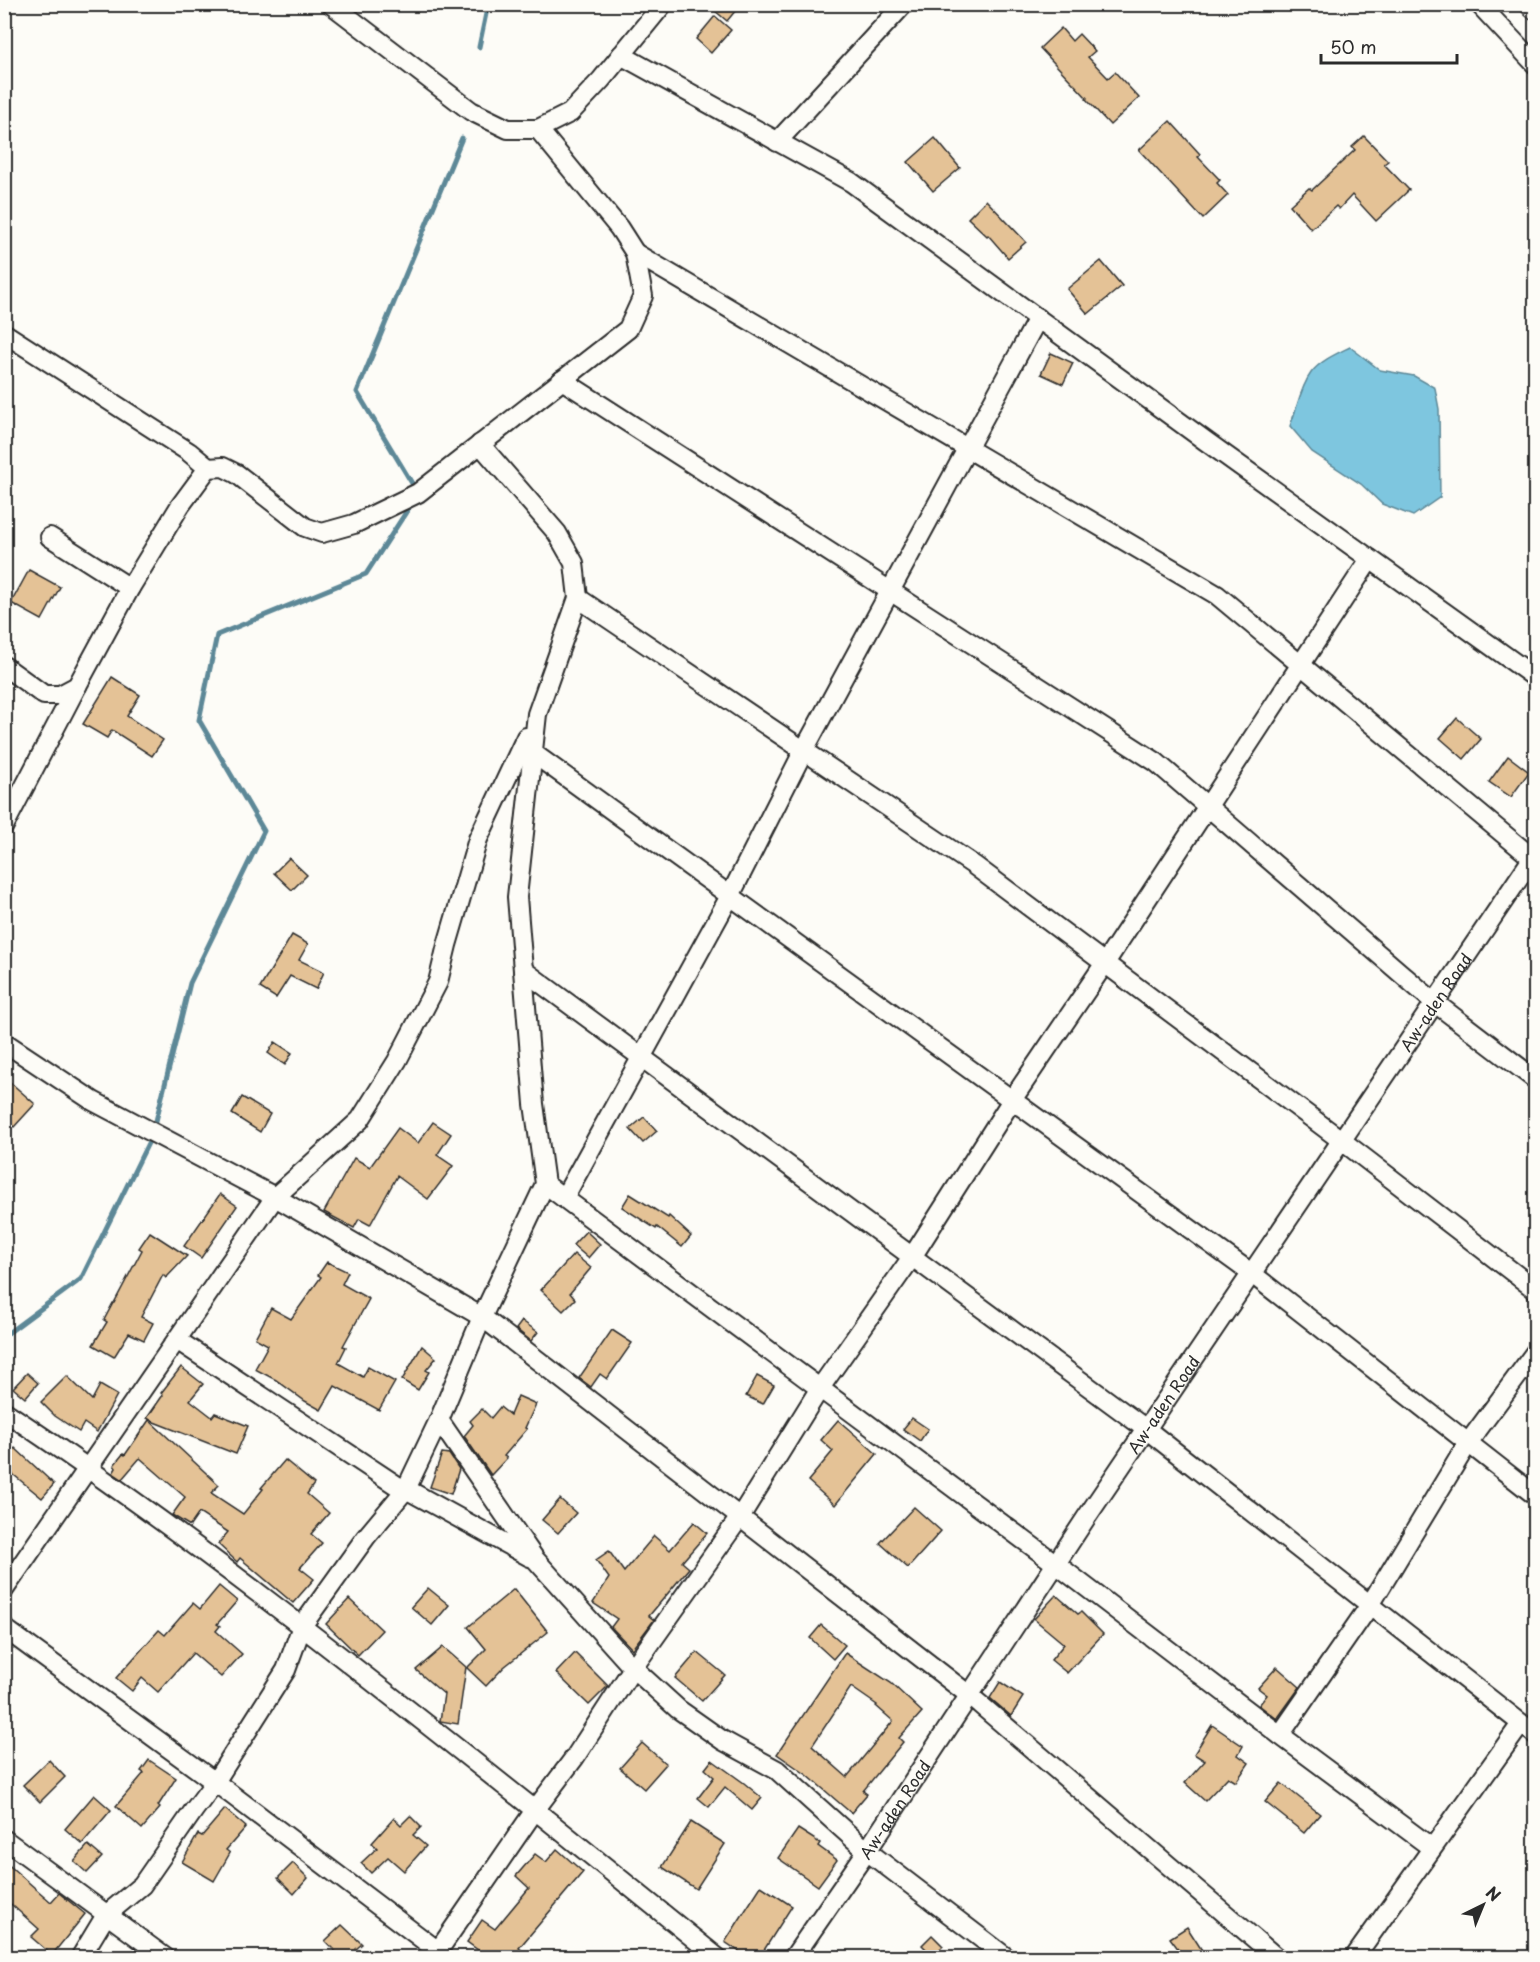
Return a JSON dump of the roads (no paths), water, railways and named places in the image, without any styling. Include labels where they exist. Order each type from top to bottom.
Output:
[{"type":"street","points":[[331,4],[471,111],[508,129],[538,129],[570,112],[663,4]]},
{"type":"street","points":[[777,142],[904,4]]},
{"type":"street","points":[[1479,4],[1536,65]]},
{"type":"street","points":[[621,55],[851,182],[1536,678]]},
{"type":"street","points":[[4,333],[189,452],[208,468],[223,467],[237,474],[304,528],[322,532],[354,524],[418,493],[628,329],[643,296],[635,253],[619,228],[538,129]]},
{"type":"street","points":[[635,253],[1216,595],[1534,858]]},
{"type":"street","points":[[564,1198],[730,896],[804,750],[1038,318]]},
{"type":"street","points":[[562,380],[1156,762],[1434,1002],[1536,1080]]},
{"type":"street","points":[[80,1958],[106,1915],[142,1885],[215,1782],[286,1670],[302,1626],[366,1537],[406,1489],[439,1420],[482,1317],[545,1184],[534,1104],[517,897],[528,750],[537,714],[578,598],[574,563],[557,533],[480,444]]},
{"type":"street","points":[[4,826],[130,588],[180,507],[208,468]]},
{"type":"street","points":[[50,537],[130,588]]},
{"type":"street","points":[[4,1628],[215,1782],[439,1955],[535,1810],[576,1757],[633,1668],[740,1517],[820,1388],[912,1257],[1012,1100],[1105,963],[1370,559]]},
{"type":"street","points":[[578,598],[975,866],[1341,1140],[1536,1290]]},
{"type":"street","points":[[4,666],[44,695],[60,695],[77,686]]},
{"type":"street","points":[[528,750],[1251,1273],[1536,1496]]},
{"type":"street","points":[[4,1590],[275,1197],[360,1120],[397,1061],[438,982],[478,839],[528,750]]},
{"type":"street","name":"Aw-aden Road","points":[[794,1958],[1146,1429],[1534,858]]},
{"type":"street","points":[[524,970],[1146,1429],[1528,1729],[1432,1848],[1354,1958]]},
{"type":"street","points":[[4,1042],[93,1101],[275,1197],[482,1317],[969,1695],[1277,1958]]},
{"type":"street","points":[[545,1184],[1056,1564],[1432,1848]]},
{"type":"street","points":[[177,1340],[399,1486],[535,1559]]},
{"type":"street","points":[[1280,1735],[1370,1605],[1468,1443],[1536,1351]]},
{"type":"street","points":[[4,1411],[89,1467],[302,1626],[718,1958]]},
{"type":"street","points":[[439,1420],[535,1559],[633,1668],[678,1709],[722,1740],[777,1770],[867,1851],[1007,1958]]},
{"type":"street","points":[[4,1839],[166,1958]]},
{"type":"water","points":[[1350,347],[1380,370],[1414,376],[1435,388],[1439,409],[1440,497],[1413,516],[1382,504],[1361,484],[1312,452],[1290,426],[1301,392],[1311,373],[1324,361]]},
{"type":"waterway","points":[[479,47],[488,4]]},
{"type":"waterway","points":[[416,490],[357,392],[462,138]]},
{"type":"waterway","points":[[4,1336],[81,1279],[153,1133],[190,983],[264,831],[199,720],[217,635],[366,574],[412,503]]}]
